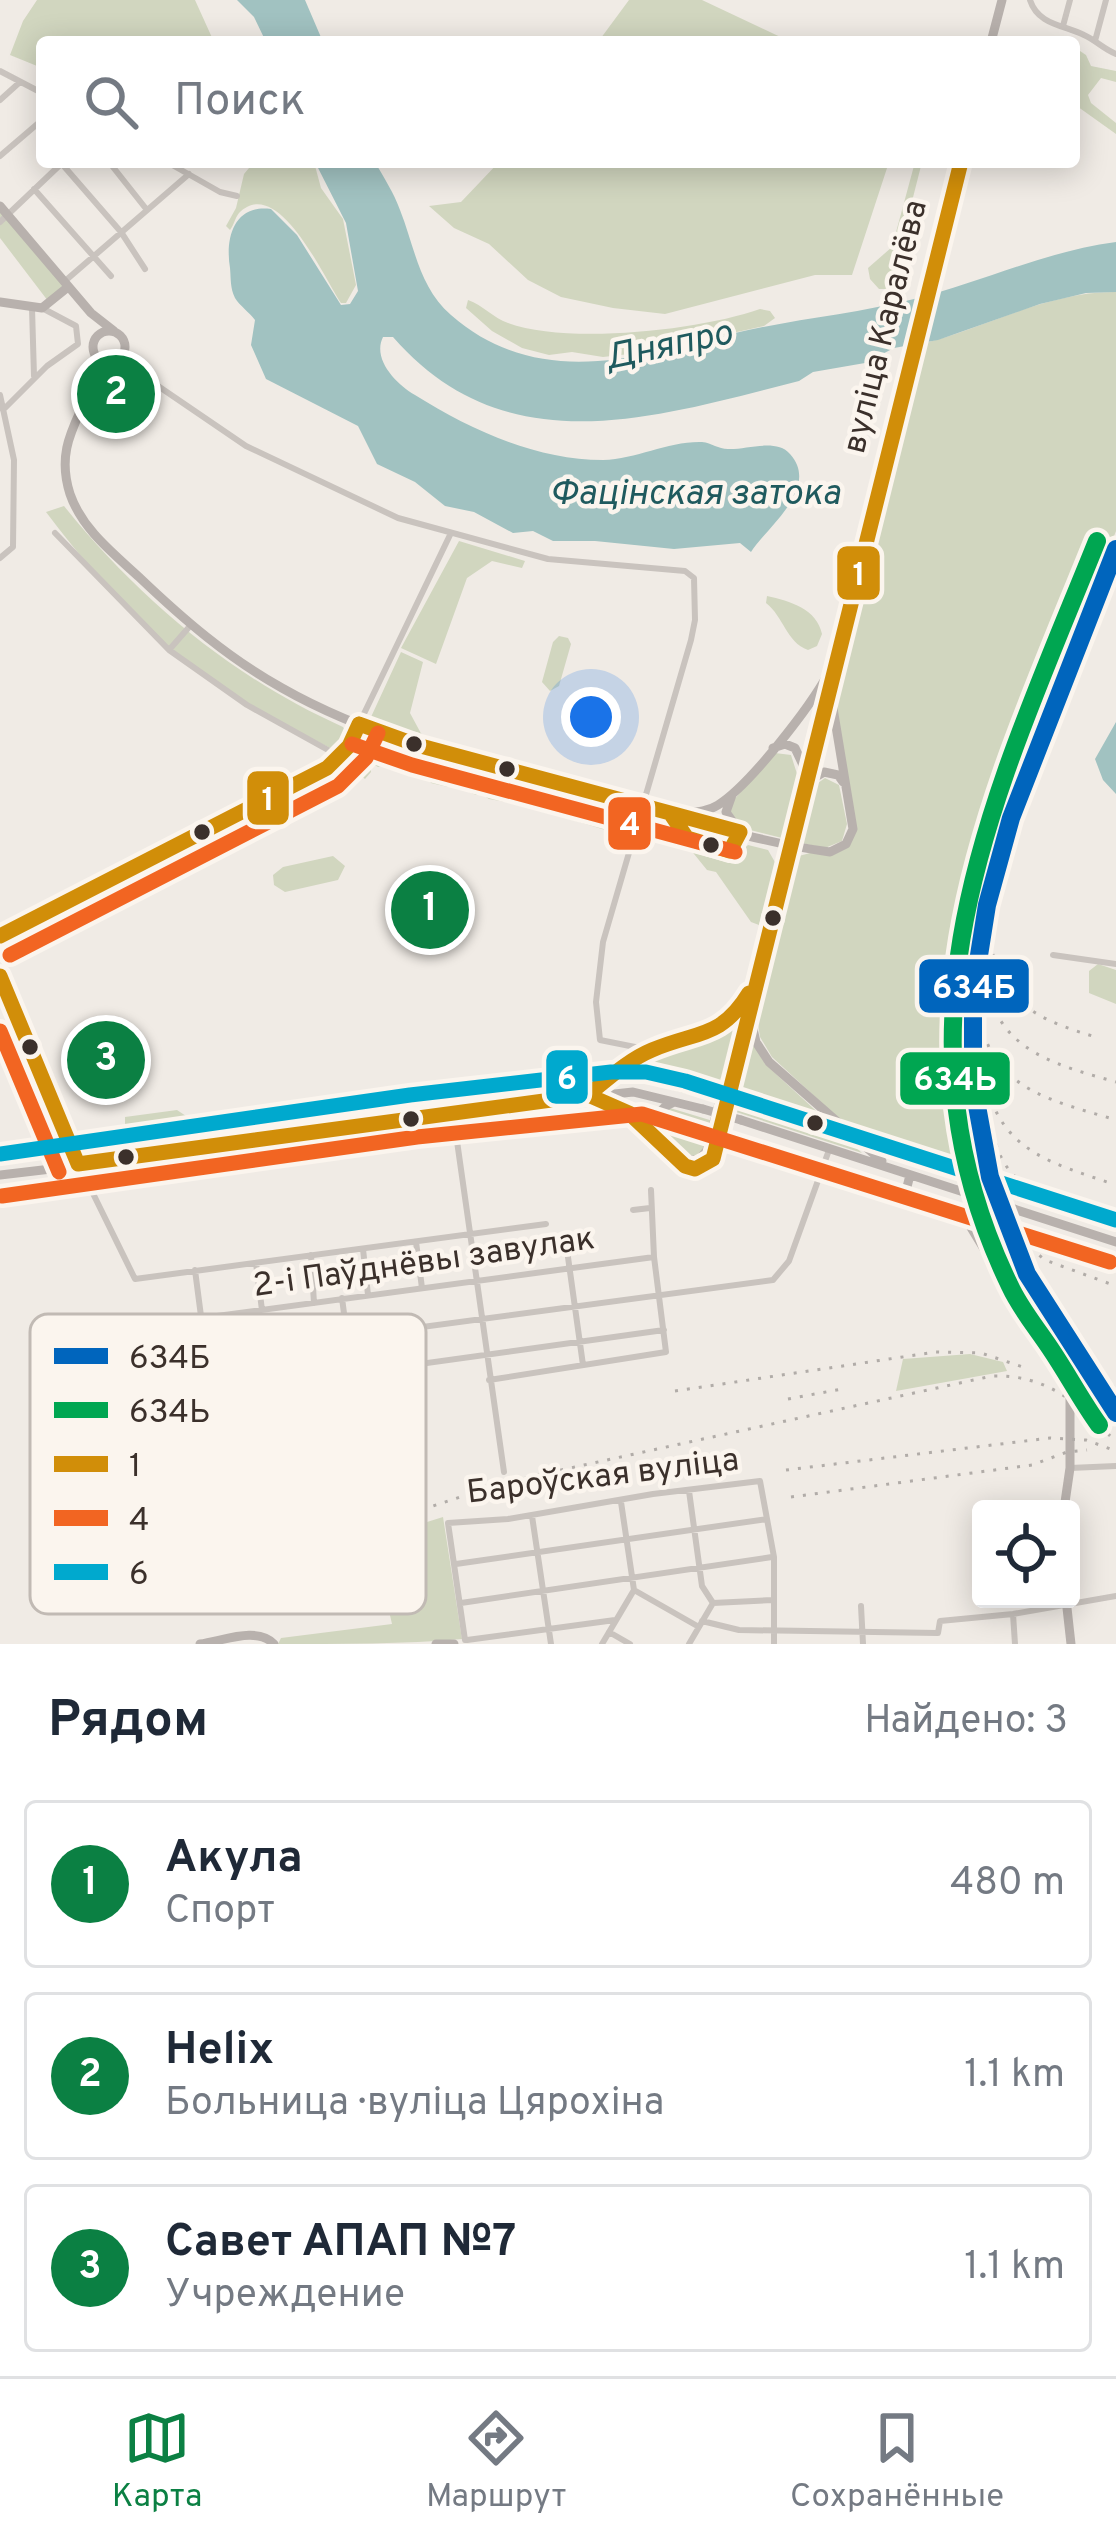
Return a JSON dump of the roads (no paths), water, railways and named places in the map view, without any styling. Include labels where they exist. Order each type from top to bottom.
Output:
[{"type":"main road","points":[[990,36],[999,0]]},
{"type":"main road","name":"вуліца Каралёва","points":[[806,783],[828,674],[957,168]]},
{"type":"main road","points":[[2,214],[91,313],[122,337],[125,351],[94,377]]},
{"type":"main road","points":[[0,302],[37,308],[66,285]]},
{"type":"main road","points":[[91,313],[94,377],[67,438],[66,475],[72,499],[98,538],[190,626],[282,688],[358,724],[417,745],[714,826],[830,852],[843,847],[852,835],[830,690]]},
{"type":"main road","points":[[94,339],[114,331]]},
{"type":"main road","points":[[95,355],[112,363]]},
{"type":"main road","name":"вуліца Каралёва","points":[[728,1088],[898,404]]},
{"type":"main road","points":[[670,813],[715,807],[734,791],[808,710],[828,674]]},
{"type":"main road","points":[[0,936],[327,768],[340,757],[358,724]]},
{"type":"main road","points":[[770,750],[785,744],[795,748],[806,783],[824,772],[838,776],[846,786]]},
{"type":"main road","points":[[714,826],[734,791]]},
{"type":"main road","points":[[726,812],[740,832]]},
{"type":"main road","name":"вуліца Каралёва","points":[[728,1088],[786,860]]},
{"type":"main road","points":[[0,976],[78,1164]]},
{"type":"main road","points":[[588,1096],[635,1054],[723,1029],[749,993]]},
{"type":"main road","points":[[752,1006],[754,1035],[769,1062],[869,1153],[897,1171]]},
{"type":"main road","points":[[588,1096],[628,1113],[675,1160],[695,1169],[713,1159],[728,1088]]},
{"type":"main road","points":[[679,1101],[661,1110],[657,1124],[676,1154],[688,1162],[698,1161],[707,1150],[728,1088]]},
{"type":"main road","points":[[0,1174],[633,1092],[679,1101],[1116,1242]]},
{"type":"main road","points":[[402,1120],[447,1123],[454,1117]]},
{"type":"main road","points":[[60,1167],[71,1160],[73,1151]]},
{"type":"main road","points":[[910,1175],[909,1196],[956,1213],[970,1226],[1066,1382],[1071,1400],[1065,1500]]},
{"type":"main road","points":[[1068,1608],[1071,1644]]},
{"type":"main road","points":[[200,1644],[258,1634],[274,1644]]},
{"type":"main road","points":[[436,1644],[459,1643]]},
{"type":"street","points":[[1030,0],[1032,9],[1051,24],[1095,41]]},
{"type":"street","points":[[1063,26],[1070,0]]},
{"type":"street","points":[[1106,0],[1094,44],[1116,54]]},
{"type":"street","points":[[0,71],[36,90]]},
{"type":"street","points":[[0,100],[20,82]]},
{"type":"street","points":[[0,156],[36,125]]},
{"type":"street","points":[[2,214],[58,168]]},
{"type":"street","points":[[67,168],[145,269]]},
{"type":"street","points":[[114,168],[147,210]]},
{"type":"street","points":[[178,168],[220,192],[237,196]]},
{"type":"street","points":[[66,285],[93,254],[189,174]]},
{"type":"street","points":[[34,190],[112,276]]},
{"type":"street","points":[[0,412],[78,344],[76,326],[37,308],[33,379]]},
{"type":"street","points":[[125,351],[136,371]]},
{"type":"street","points":[[112,363],[136,371],[246,446],[355,500],[450,535],[548,559],[685,571],[694,578],[695,620],[603,942],[597,988],[600,1040],[635,1054]]},
{"type":"street","points":[[0,395],[14,460],[13,547],[3,557]]},
{"type":"street","points":[[55,532],[169,650],[247,705],[340,757]]},
{"type":"street","points":[[358,724],[450,535]]},
{"type":"street","points":[[169,650],[190,626]]},
{"type":"street","points":[[1052,955],[1116,964]]},
{"type":"street","points":[[454,1117],[504,1472]]},
{"type":"street","points":[[426,1325],[759,1285],[781,1274],[795,1248],[830,1149]]},
{"type":"street","points":[[78,1164],[135,1279],[546,1224]]},
{"type":"street","points":[[489,1380],[666,1352],[653,1258],[651,1190]]},
{"type":"street","points":[[633,1210],[650,1208]]},
{"type":"street","points":[[416,1242],[422,1288]]},
{"type":"street","points":[[363,1249],[368,1295]]},
{"type":"street","points":[[567,1250],[583,1366]]},
{"type":"street","points":[[311,1255],[314,1303]]},
{"type":"street","name":"2-і Паўднёвы завулак","points":[[232,1314],[653,1258]]},
{"type":"street","points":[[256,1263],[262,1310]]},
{"type":"street","points":[[195,1270],[201,1314]]},
{"type":"street","points":[[342,1298],[344,1314]]},
{"type":"street","points":[[426,1364],[664,1330]]},
{"type":"street","points":[[1070,1468],[1116,1466]]},
{"type":"street","name":"Бароўская вуліца","points":[[456,1564],[448,1523],[532,1516],[763,1481],[767,1519]]},
{"type":"street","points":[[689,1490],[702,1586],[713,1603]]},
{"type":"street","points":[[621,1500],[634,1590],[700,1624],[739,1630],[938,1633]]},
{"type":"street","points":[[532,1516],[551,1644]]},
{"type":"street","points":[[615,1620],[459,1643],[456,1564],[767,1519],[774,1557],[774,1644]]},
{"type":"street","points":[[461,1603],[774,1557]]},
{"type":"street","points":[[602,1644],[634,1590]]},
{"type":"street","points":[[1080,1600],[1116,1596]]},
{"type":"street","points":[[713,1603],[772,1600]]},
{"type":"street","points":[[689,1644],[713,1603]]},
{"type":"street","points":[[861,1606],[863,1644]]},
{"type":"street","points":[[938,1644],[940,1621],[1040,1608]]},
{"type":"street","points":[[1013,1614],[1015,1644]]},
{"type":"street","points":[[609,1632],[630,1644]]},
{"type":"water","points":[[237,0],[305,0],[320,36],[263,36],[254,17]]},
{"type":"water","name":"Фацінская затока","points":[[318,168],[378,168],[440,304],[484,338],[518,353],[553,360],[625,358],[892,304],[1064,252],[1116,242],[1116,292],[1086,293],[1040,304],[938,340],[894,348],[865,363],[813,372],[799,381],[745,395],[637,417],[584,421],[533,418],[484,404],[437,378],[393,337],[383,337],[383,362],[408,390],[481,431],[529,449],[603,460],[689,442],[728,449],[769,446],[784,449],[798,467],[795,494],[751,552],[740,543],[674,549],[553,541],[533,531],[513,533],[474,512],[445,506],[415,482],[377,464],[358,426],[266,379],[251,345],[255,320],[231,287],[229,245],[235,225],[248,212],[271,209],[297,235],[341,305],[350,304],[358,291],[346,223]]},
{"type":"water","points":[[1116,722],[1116,794],[1103,780],[1095,759]]},
{"type":"railway","points":[[999,870],[974,1037],[977,1106],[986,1151],[1016,1238],[1037,1279],[1087,1356],[1116,1390]]},
{"type":"railway","points":[[993,954],[1008,988],[1032,1011],[1099,1038]]},
{"type":"railway","points":[[988,988],[995,1010],[1020,1042],[1055,1062],[1116,1082]]},
{"type":"railway","points":[[981,1021],[988,1045],[1014,1078],[1051,1099],[1116,1120]]},
{"type":"railway","points":[[988,1089],[1006,1128],[1019,1141],[1051,1162],[1110,1183]]},
{"type":"railway","points":[[996,1144],[1015,1177],[1029,1188],[1062,1204],[1116,1220]]},
{"type":"railway","points":[[1021,1240],[1045,1260],[1116,1286]]},
{"type":"railway","points":[[675,1391],[936,1352],[981,1353],[1029,1369]]},
{"type":"railway","points":[[426,1508],[506,1482],[992,1376],[1046,1386],[1089,1415],[1116,1442]]},
{"type":"railway","points":[[788,1399],[847,1388]]},
{"type":"railway","points":[[786,1470],[1050,1438],[1086,1440],[1116,1451]]},
{"type":"railway","points":[[791,1497],[1032,1465],[1087,1450]]},
{"type":"place","name":"Helix","points":[[116,394]]},
{"type":"place","name":"Акула","points":[[430,910]]},
{"type":"place","name":"Савет АПАП №7","points":[[106,1060]]},
{"type":"water label","name":"Дняпро","points":[[669,347]]}]
